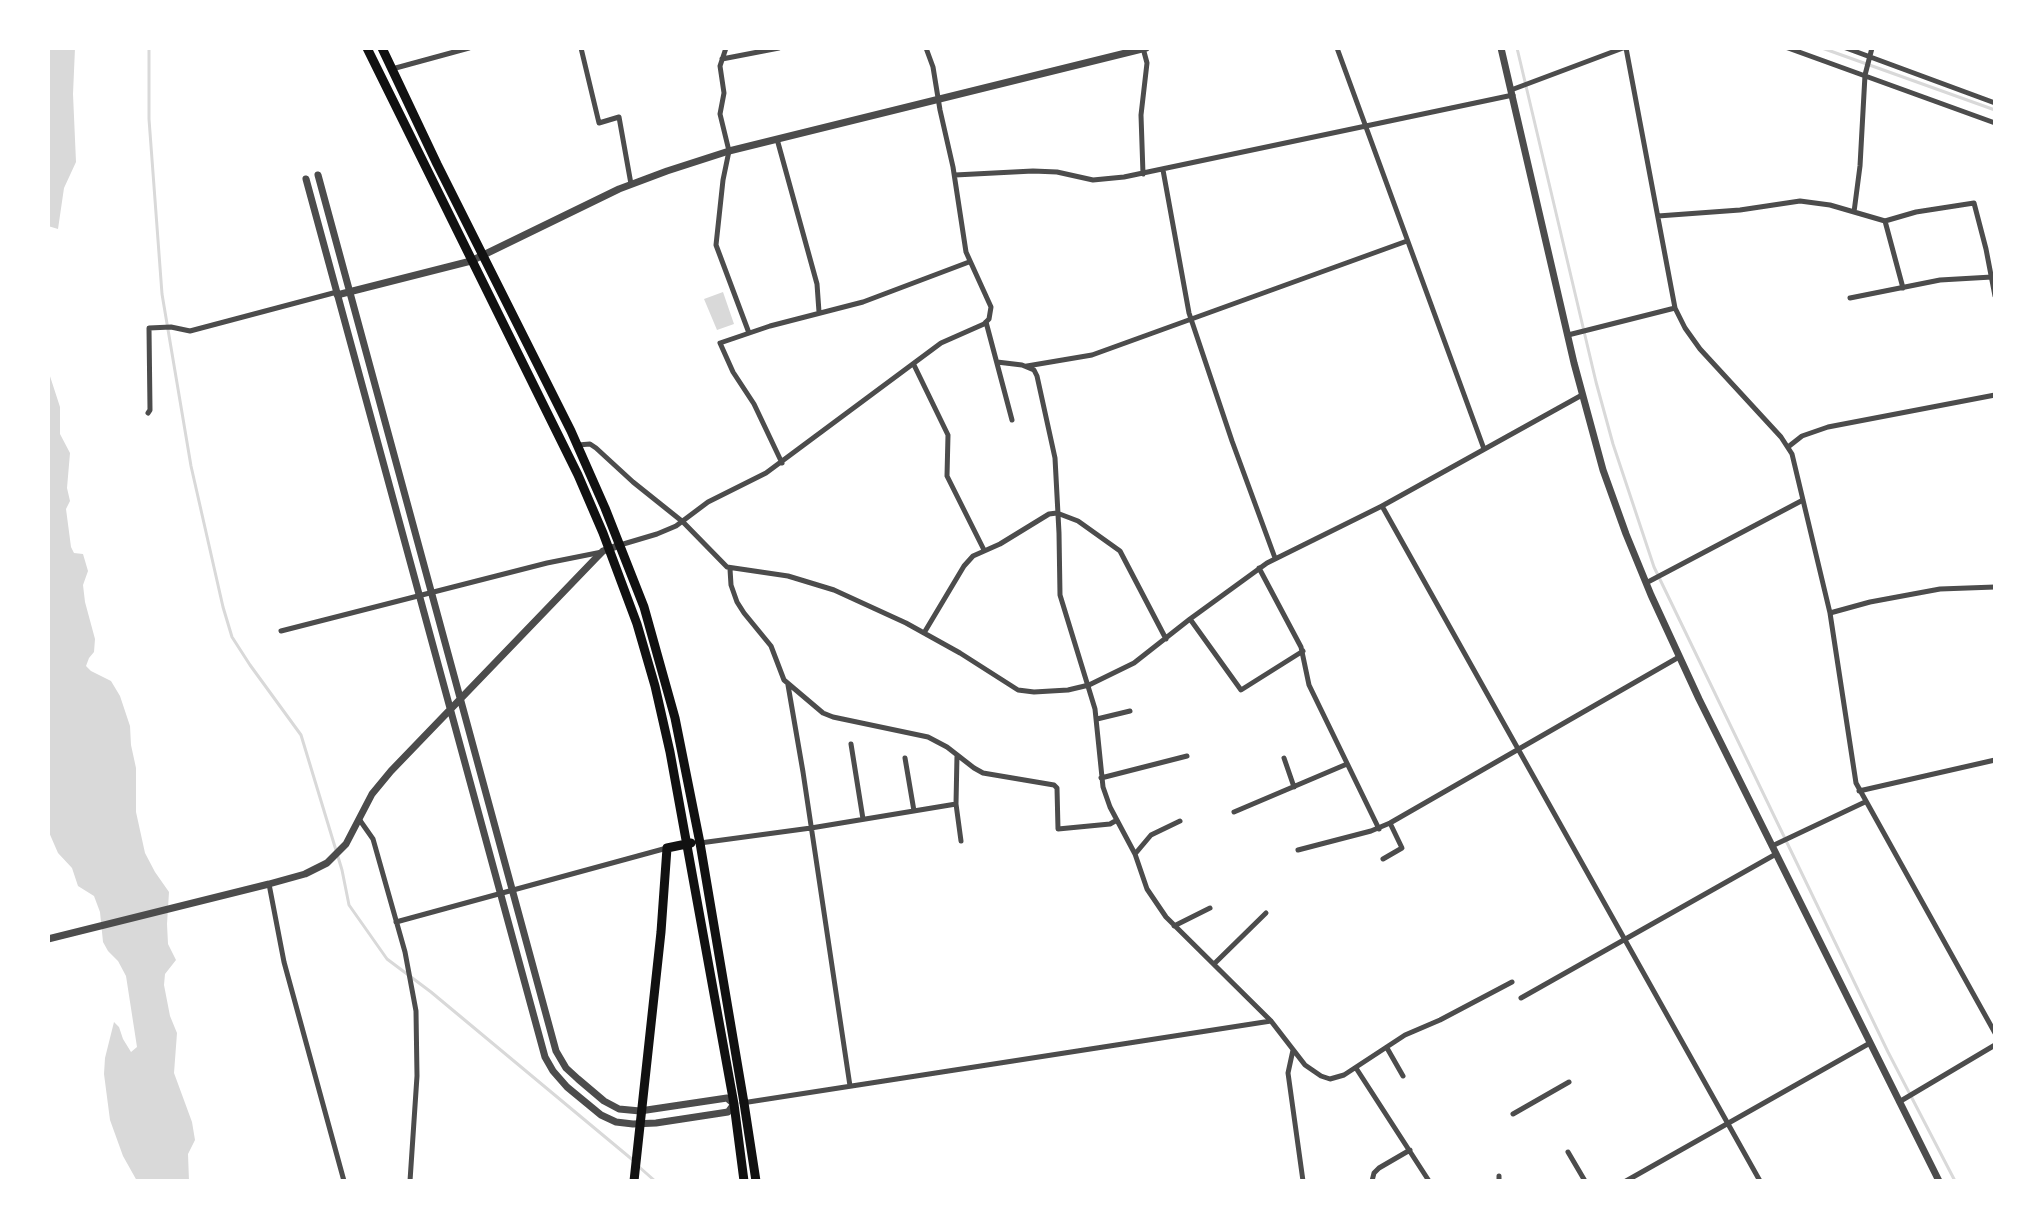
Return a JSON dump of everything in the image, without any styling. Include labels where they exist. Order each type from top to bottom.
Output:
[{"type":"main road","points":[[367,48],[578,475],[637,624],[655,686],[688,842],[734,1104],[744,1181]]},
{"type":"main road","points":[[382,48],[578,445],[644,607],[675,718],[700,843],[756,1181]]},
{"type":"main road","points":[[634,1181],[640,1111],[662,933],[667,848],[688,842],[700,843]]},
{"type":"street","points":[[392,69],[469,48]]},
{"type":"street","points":[[581,48],[599,123],[619,117],[631,184]]},
{"type":"street","points":[[726,48],[720,66],[724,93],[720,114],[729,151],[723,180],[716,245],[749,333]]},
{"type":"street","points":[[722,59],[779,48]]},
{"type":"street","points":[[280,631],[606,550],[657,534],[683,522],[708,502],[760,477],[946,340],[986,322],[991,316],[991,307],[969,262],[955,175],[933,67],[926,48]]},
{"type":"street","points":[[148,412],[150,410],[150,328],[171,327],[190,331],[471,261],[631,184],[729,151],[1144,48],[1147,63],[1141,115],[1143,174]]},
{"type":"street","points":[[1337,48],[1484,449]]},
{"type":"street","points":[[1501,48],[1582,395],[1603,470],[1646,583],[1679,657],[1939,1181]]},
{"type":"street","points":[[955,175],[1042,171],[1100,180],[1143,174],[1512,93],[1625,48],[1675,308],[1685,328],[1700,349],[1788,447],[1795,465],[1830,613],[1853,773],[1865,802],[1995,1033]]},
{"type":"street","points":[[1788,48],[1865,73],[1995,123]]},
{"type":"street","points":[[1846,48],[1995,103]]},
{"type":"street","points":[[1854,212],[1860,166],[1865,73],[1872,48]]},
{"type":"street","points":[[777,139],[817,284],[819,312]]},
{"type":"street","points":[[1163,170],[1192,320],[1232,441],[1275,558]]},
{"type":"street","points":[[318,176],[511,892],[551,1038],[559,1057],[571,1073],[604,1101],[619,1109],[640,1111],[727,1098],[734,1104]]},
{"type":"street","points":[[306,179],[541,1047],[548,1064],[563,1083],[601,1115],[622,1124],[639,1125],[728,1112],[734,1104],[744,1102],[1271,1021]]},
{"type":"street","points":[[1658,216],[1740,210],[1800,201],[1820,203],[1885,221],[1916,212],[1974,203],[1995,296]]},
{"type":"street","points":[[1885,221],[1903,288]]},
{"type":"street","points":[[997,362],[1026,366],[1092,355],[1407,241]]},
{"type":"street","points":[[782,462],[748,395],[733,372],[720,343],[819,312],[863,302],[969,262]]},
{"type":"street","points":[[1850,298],[1940,280],[1992,277]]},
{"type":"street","points":[[1568,335],[1675,308]]},
{"type":"street","points":[[986,322],[1012,420]]},
{"type":"street","points":[[914,365],[948,435],[947,476],[984,550]]},
{"type":"street","points":[[1026,366],[1034,370],[1037,376],[1055,458],[1060,595],[1089,685],[1097,719],[1101,778],[1106,798],[1135,854],[1147,889],[1158,907],[1174,926],[1271,1021],[1305,1065],[1326,1078],[1339,1077],[1405,1035],[1440,1020],[1512,982]]},
{"type":"street","points":[[578,445],[590,444],[596,448],[633,482],[683,522],[720,562],[730,569],[788,576],[834,590],[924,633],[1018,690],[1056,691],[1089,685],[1134,663],[1190,619],[1275,558],[1382,506],[1582,395]]},
{"type":"street","points":[[1788,447],[1802,436],[1828,427],[1995,395]]},
{"type":"street","points":[[1646,583],[1803,500]]},
{"type":"street","points":[[1382,506],[1760,1181]]},
{"type":"street","points":[[924,633],[967,562],[973,556],[1000,544],[1049,514],[1058,513],[1078,521],[1120,551],[1166,639]]},
{"type":"street","points":[[48,939],[266,885],[312,871],[333,859],[346,844],[382,781],[606,550]]},
{"type":"street","points":[[1259,568],[1303,651],[1304,668],[1309,685],[1379,828]]},
{"type":"street","points":[[730,569],[731,585],[737,602],[771,646],[788,685],[850,1086]]},
{"type":"street","points":[[1830,613],[1870,602],[1940,589],[1995,587]]},
{"type":"street","points":[[1190,619],[1241,690],[1303,651]]},
{"type":"street","points":[[1298,850],[1390,823],[1679,657]]},
{"type":"street","points":[[788,685],[828,715],[928,737],[983,773],[1055,786],[1058,829],[1110,824],[1117,820]]},
{"type":"street","points":[[1097,719],[1130,711]]},
{"type":"street","points":[[851,744],[863,819]]},
{"type":"street","points":[[957,755],[956,804],[961,841]]},
{"type":"street","points":[[1101,778],[1187,756]]},
{"type":"street","points":[[905,758],[914,811]]},
{"type":"street","points":[[1284,758],[1294,787]]},
{"type":"street","points":[[1860,790],[1995,760]]},
{"type":"street","points":[[1234,812],[1347,764]]},
{"type":"street","points":[[1772,846],[1865,802]]},
{"type":"street","points":[[700,843],[811,828],[956,804]]},
{"type":"street","points":[[359,819],[371,835],[405,952],[416,1011],[417,1076],[410,1181]]},
{"type":"street","points":[[1135,854],[1151,835],[1180,821]]},
{"type":"street","points":[[1383,858],[1402,848],[1390,823]]},
{"type":"street","points":[[396,922],[667,848]]},
{"type":"street","points":[[1521,998],[1776,854]]},
{"type":"street","points":[[266,885],[284,962],[344,1181]]},
{"type":"street","points":[[1174,926],[1210,909]]},
{"type":"street","points":[[1214,964],[1266,913]]},
{"type":"street","points":[[1626,1181],[1870,1043]]},
{"type":"street","points":[[1899,1102],[1995,1045]]},
{"type":"street","points":[[1387,1048],[1403,1076]]},
{"type":"street","points":[[1293,1050],[1288,1073],[1303,1181]]},
{"type":"street","points":[[1356,1068],[1429,1181]]},
{"type":"street","points":[[1513,1114],[1569,1082]]},
{"type":"street","points":[[1372,1181],[1374,1173],[1379,1168],[1410,1150]]},
{"type":"street","points":[[1568,1152],[1585,1181]]},
{"type":"shaded area","points":[[48,48],[75,48],[73,94],[76,162],[64,188],[58,229],[48,226]]},
{"type":"shaded area","points":[[723,292],[734,324],[717,330],[704,299]]},
{"type":"shaded area","points":[[48,370],[60,407],[60,434],[70,453],[67,488],[70,501],[66,509],[71,547],[74,553],[83,554],[88,571],[83,585],[95,639],[94,652],[86,666],[111,681],[120,696],[130,726],[136,768],[136,812],[145,853],[169,892],[168,944],[176,960],[165,974],[164,985],[170,1016],[177,1033],[174,1073],[192,1122],[195,1140],[188,1154],[189,1181],[137,1181],[123,1156],[110,1120],[104,1074],[105,1058],[114,1022],[119,1027],[131,1052],[137,1047],[126,976],[103,942],[100,912],[94,896],[78,886],[72,868],[58,853],[48,830]]},
{"type":"waterway","points":[[149,48],[149,119],[162,294],[191,466],[232,637],[301,735],[342,870],[349,905],[387,959],[431,992],[634,1161]]},
{"type":"waterway","points":[[1517,48],[1596,382],[1613,444],[1654,567],[1888,1052],[1955,1181]]},
{"type":"waterway","points":[[1822,48],[1995,110]]},
{"type":"waterway","points":[[638,1166],[655,1181]]}]
